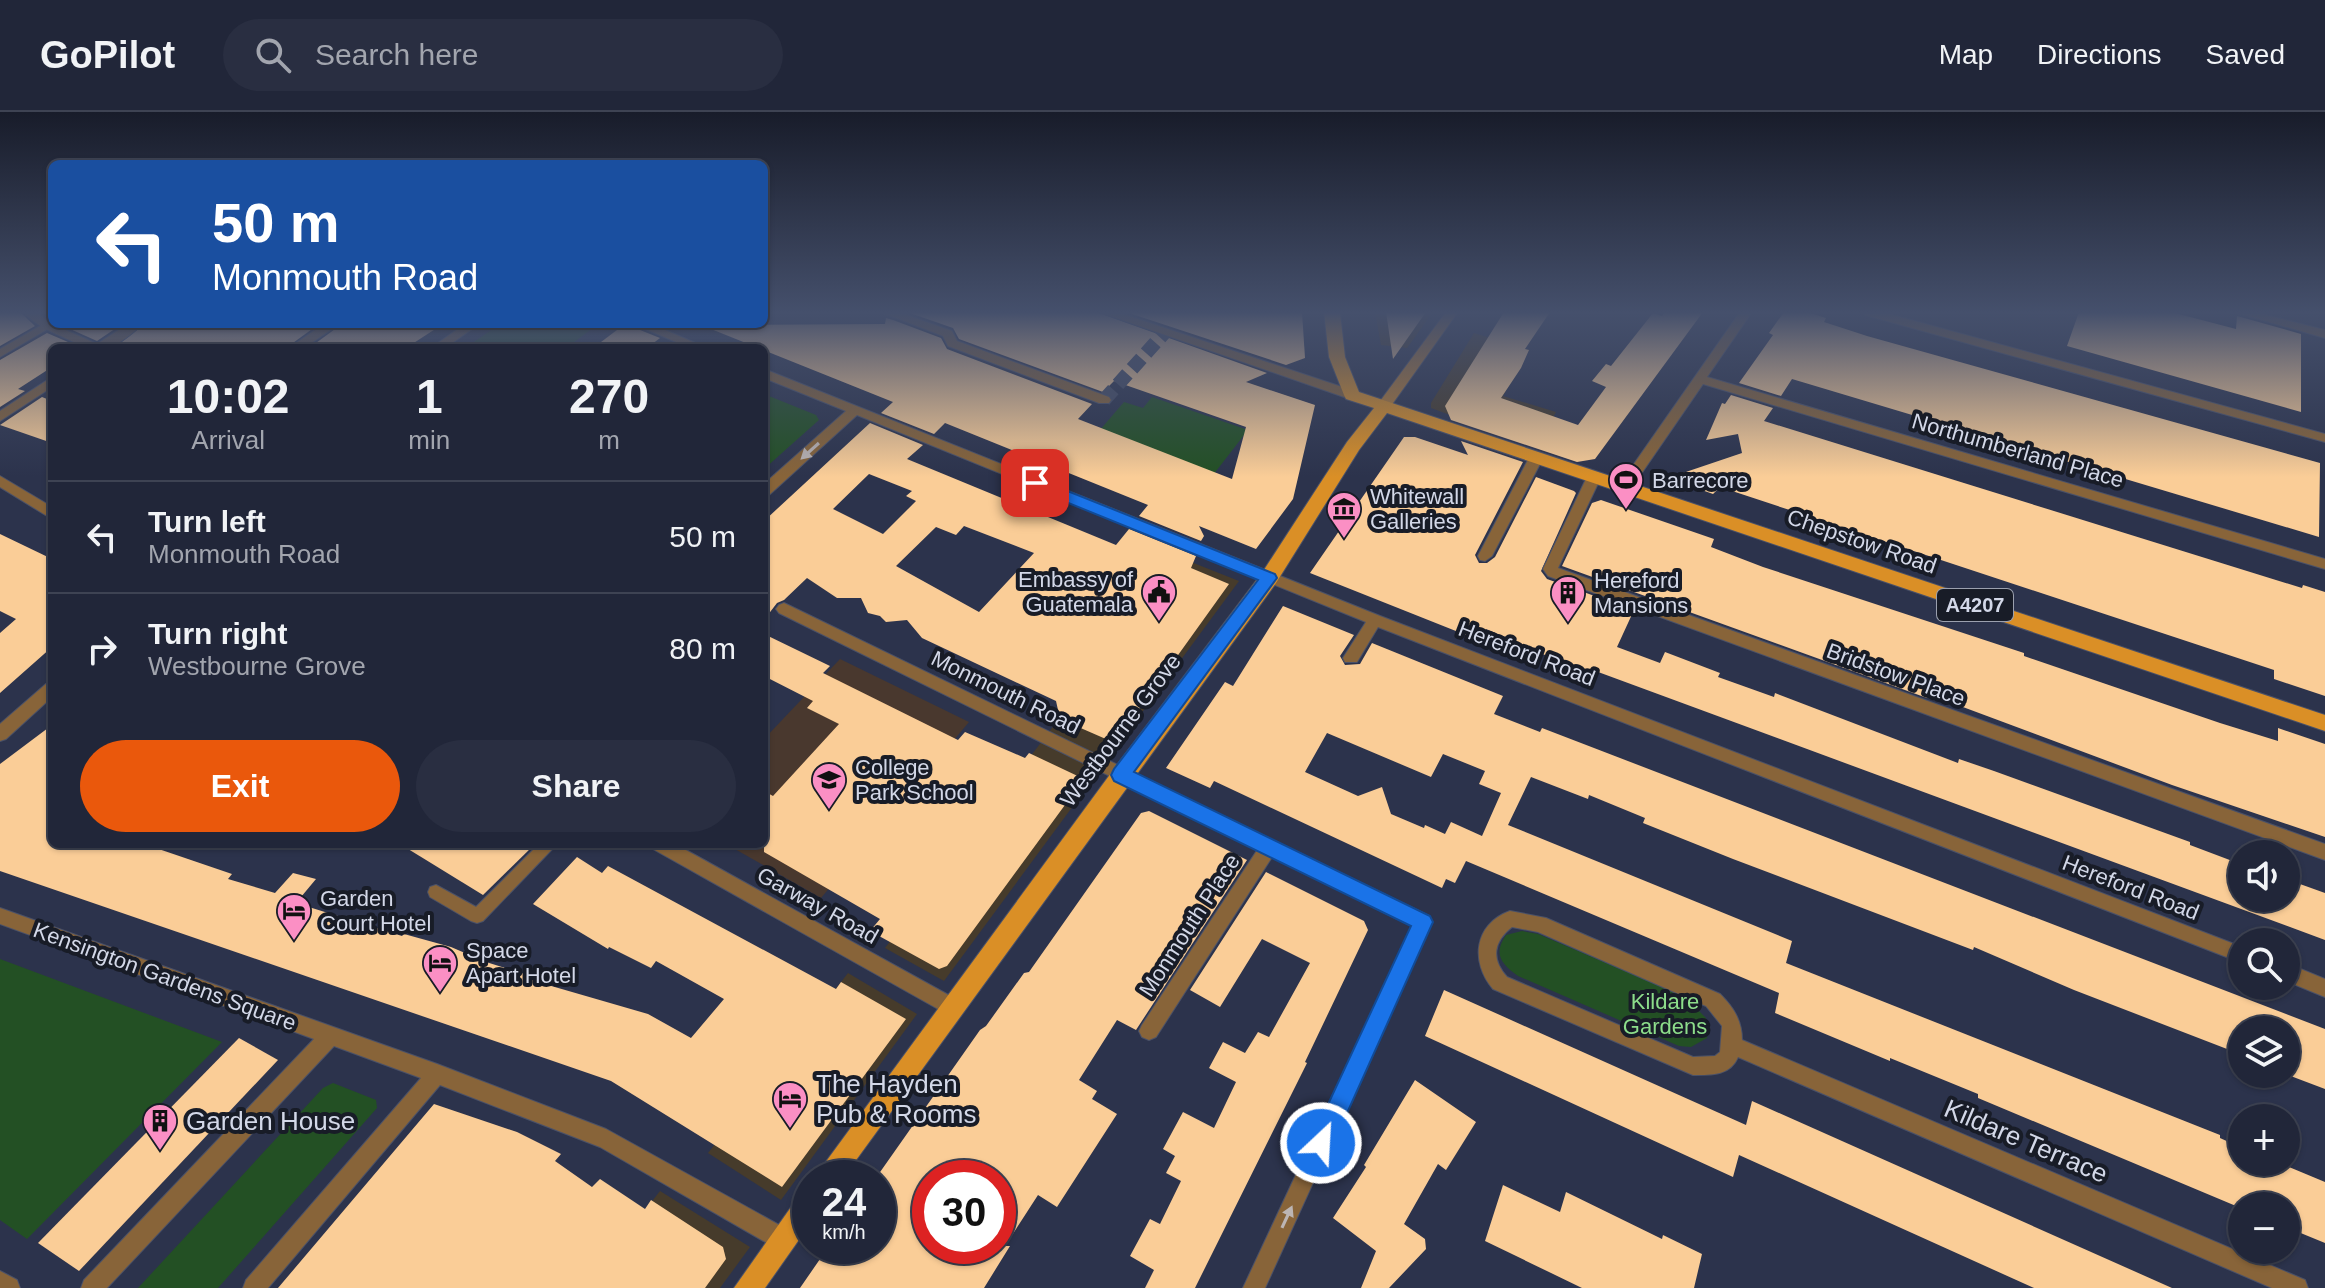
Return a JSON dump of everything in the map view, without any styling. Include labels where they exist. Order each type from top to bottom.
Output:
[{"type":"main road","points":[[1341,367],[1352,395]]},
{"type":"main road","name":"Chepstow Road","points":[[1352,395],[2325,723]]},
{"type":"main road","name":"Westbourne Grove","points":[[840,1160],[1269,578],[1353,446],[1383,407]]},
{"type":"main road","points":[[748,1288],[792,1226]]},
{"type":"street","points":[[1016,367],[1104,400]]},
{"type":"street","points":[[1268,367],[1352,395]]},
{"type":"street","name":"Westbourne Grove","points":[[1383,407],[1412,367]]},
{"type":"street","points":[[1625,487],[1708,367]]},
{"type":"street","points":[[2068,367],[2325,438]]},
{"type":"street","name":"Hereford Road","points":[[768,375],[1375,620],[2228,950]]},
{"type":"street","name":"Northumberland Place","points":[[1699,379],[2325,564]]},
{"type":"street","points":[[0,417],[48,384]]},
{"type":"street","points":[[768,488],[855,410]]},
{"type":"street","points":[[1485,556],[1536,458]]},
{"type":"street","name":"Bridstow Place","points":[[1594,477],[1550,569],[1553,572],[2325,852]]},
{"type":"street","points":[[0,481],[48,512]]},
{"type":"street","name":"Monmouth Road","points":[[784,609],[1423,922],[1254,1288]]},
{"type":"street","points":[[1351,658],[1375,620]]},
{"type":"street","points":[[0,734],[48,692]]},
{"type":"street","name":"Monmouth Place","points":[[1149,1031],[1269,847]]},
{"type":"street","name":"Garway Road","points":[[666,848],[954,1008]]},
{"type":"street","name":"Kensington Gardens Square","points":[[0,916],[437,1074],[606,1139],[782,1239]]},
{"type":"street","points":[[1510,919],[1540,924],[1692,988],[1713,1000],[1727,1013],[1734,1028],[1733,1045],[1728,1058],[1718,1065],[1693,1066],[1512,990],[1490,974],[1485,960],[1491,933],[1510,919]]},
{"type":"street","points":[[2300,978],[2325,988]]},
{"type":"street","name":"Kensington Gardens Square","points":[[92,1288],[331,1035]]},
{"type":"street","name":"Kildare Terrace","points":[[1733,1045],[2297,1288]]},
{"type":"street","points":[[254,1288],[437,1074]]},
{"type":"street","points":[[0,1282],[9,1288]]},
{"type":"lane","points":[[436,892],[477,916],[545,848]]},
{"type":"shaded area","points":[[1453,367],[1519,367],[1503,396],[1556,412],[1537,447],[1431,408]]},
{"type":"shaded area","points":[[1181,558],[1239,581],[944,981],[885,948]]},
{"type":"shaded area","name":"College Park School","points":[[840,659],[969,722],[821,898],[733,848],[768,848],[768,735]]},
{"type":"shaded area","points":[[848,973],[917,1014],[810,1160],[792,1160],[792,1185],[781,1200],[708,1153]]},
{"type":"shaded area","points":[[660,1191],[750,1247],[720,1288],[585,1288]]},
{"type":"green space","points":[[768,396],[816,415],[819,420],[768,465]]},
{"type":"green space","points":[[1152,397],[1248,430],[1213,475],[1099,431],[1124,402],[1143,408]]},
{"type":"green space","name":"Kildare Gardens","points":[[1522,931],[1538,934],[1684,996],[1706,1018],[1707,1038],[1691,1047],[1679,1046],[1518,976],[1503,963],[1500,948],[1506,935]]},
{"type":"green space","points":[[0,959],[222,1042],[27,1239],[0,1220]]},
{"type":"green space","points":[[333,1083],[376,1100],[377,1108],[218,1288],[138,1288],[323,1088]]},
{"type":"building","points":[[0,367],[48,367],[18,389],[25,391],[0,407]]},
{"type":"building","points":[[805,367],[994,367],[1092,404],[1078,419],[1232,479],[1246,427],[1114,381],[1103,392],[1035,367],[1250,367],[1267,373],[1246,382],[1315,405],[1293,499],[1256,549],[1199,526],[1204,536],[1201,541],[1139,516],[1148,505],[945,423],[934,434],[881,413],[893,402]]},
{"type":"building","points":[[1470,367],[1521,367],[1501,398],[1578,425],[1606,387],[1592,381],[1604,367],[1663,367],[1595,459],[1577,462],[1451,420],[1445,406]]},
{"type":"building","points":[[1750,367],[1977,367],[2320,463],[2319,537],[1792,379],[1781,396],[1739,383]]},
{"type":"building","points":[[2141,367],[2301,367],[2301,412]]},
{"type":"building","points":[[1731,395],[1773,408],[1764,421],[2302,588],[2303,585],[2325,592],[2325,696],[2274,679],[2274,670],[1720,487],[1713,494],[1668,478],[1742,453],[1738,434],[1706,440],[1722,403],[1725,404]]},
{"type":"building","points":[[42,397],[48,399],[48,442],[0,425]]},
{"type":"building","points":[[870,423],[923,445],[907,459],[1116,545],[1129,529],[1196,556],[1191,568],[1229,584],[1115,743],[1060,719],[1056,701],[922,638],[907,620],[886,622],[880,616],[868,613],[861,598],[837,598],[807,578],[768,615],[768,517]],"holes":[[[869,474],[912,491],[906,496],[916,501],[883,534],[833,509]],[[964,526],[1034,553],[979,612],[896,566],[936,527],[956,535]]]},
{"type":"building","points":[[1404,437],[1415,437],[1468,455],[1461,441],[1523,462],[1475,555],[1479,563],[1487,563],[1495,557],[1536,477],[1574,491],[1576,493],[1541,571],[1547,579],[1634,610],[1617,647],[1660,663],[1665,652],[1720,673],[1718,677],[1774,697],[1775,693],[1958,763],[1959,759],[2190,842],[2190,845],[2228,859],[2228,904],[1590,669],[1581,670],[1568,661],[1523,649],[1520,643],[1486,629],[1481,641],[1310,573]]},
{"type":"building","points":[[1601,500],[1714,539],[1711,547],[1763,567],[2024,653],[2024,656],[2220,723],[2278,741],[2278,728],[2325,744],[2325,837],[1562,566],[1592,503]]},
{"type":"building","points":[[0,534],[48,557],[48,651],[0,693],[0,633],[16,619],[0,611]]},
{"type":"building","points":[[1283,606],[1354,635],[1340,656],[1345,665],[1360,664],[1372,643],[1503,696],[1494,714],[1540,732],[1542,728],[2228,992],[2228,1000],[2250,1000],[2291,1016],[2228,1016],[2228,1049],[2074,990],[1974,947],[1973,950],[1733,859],[1643,823],[1645,818],[1589,795],[1588,799],[1531,777],[1508,825],[1792,941],[1786,963],[2220,1135],[2228,1142],[2228,1176],[2300,1176],[2300,1172],[2325,1182],[2325,1243],[2300,1233],[2300,1192],[2228,1192],[2228,1203],[1978,1098],[1978,1094],[1775,1013],[1779,993],[1466,861],[1455,883],[1446,879],[1442,888],[1214,781],[1210,788],[1166,768],[1225,682],[1233,686]],"holes":[[[1327,733],[1431,777],[1443,754],[1485,771],[1479,784],[1501,793],[1482,836],[1451,822],[1445,834],[1425,825],[1424,828],[1391,814],[1382,787],[1358,796],[1305,772]]]},
{"type":"building","points":[[768,636],[830,666],[823,673],[958,740],[965,732],[1025,758],[1029,753],[1084,779],[947,966],[939,969],[870,931],[880,919],[764,852],[764,848],[768,848],[768,793],[773,796],[839,724],[807,708],[813,701],[768,678]]},
{"type":"building","points":[[48,728],[48,848],[156,848],[232,874],[228,879],[275,893],[293,873],[316,879],[296,903],[402,936],[451,947],[486,962],[544,980],[541,983],[648,1014],[691,1038],[724,999],[656,961],[651,968],[608,949],[533,904],[577,857],[602,873],[608,866],[836,989],[841,982],[906,1019],[802,1160],[792,1160],[792,1173],[782,1187],[611,1081],[0,871],[0,764]]},
{"type":"building","points":[[1149,811],[1247,860],[1136,1030],[1117,1020],[1079,1080],[1097,1091],[1092,1099],[1117,1114],[1057,1207],[1038,1195],[1016,1229],[1016,1160],[912,1160],[912,1264],[999,1264],[984,1288],[800,1288],[817,1264],[896,1264],[896,1160],[889,1160],[980,1030],[1024,973],[1029,972],[1141,813]]},
{"type":"building","points":[[407,848],[531,848],[483,895]]},
{"type":"building","points":[[1266,872],[1364,921],[1368,930],[1307,1063],[1195,1288],[1145,1288],[1154,1270],[1130,1256],[1150,1219],[1160,1224],[1181,1181],[1166,1173],[1175,1156],[1163,1149],[1183,1112],[1214,1128],[1236,1082],[1209,1068],[1223,1042],[1245,1053],[1258,1032],[1269,1037],[1310,963],[1262,939],[1220,1007],[1190,990]]},
{"type":"building","points":[[2300,884],[2325,893],[2325,940],[2300,931],[2300,928],[2249,912],[2300,912]]},
{"type":"building","points":[[1444,990],[1746,1125],[1752,1101],[2172,1288],[2034,1288],[1739,1155],[1733,1177],[1425,1036]]},
{"type":"building","points":[[2300,1019],[2325,1029],[2325,1089],[2300,1080]]},
{"type":"building","name":"Garden House","points":[[239,1038],[278,1060],[79,1271],[38,1243]]},
{"type":"building","points":[[1415,1080],[1476,1122],[1446,1170],[1438,1164],[1404,1224],[1425,1239],[1426,1249],[1389,1288],[1361,1288],[1376,1251],[1333,1218]]},
{"type":"building","points":[[434,1104],[517,1132],[561,1154],[555,1161],[592,1187],[600,1179],[645,1209],[651,1200],[723,1247],[726,1259],[705,1288],[278,1288]]},
{"type":"building","points":[[1503,1185],[1560,1212],[1566,1192],[1662,1239],[1663,1235],[1702,1254],[1694,1288],[1582,1288],[1485,1241]]},
{"type":"tunnel","points":[[1104,400],[1134,367]]},
{"type":"place","name":"Barrecore","points":[[1626,511]]},
{"type":"place","name":"Whitewall Galleries","points":[[1344,540]]},
{"type":"place","name":"Embassy of Guatemala","points":[[1159,623]]},
{"type":"place","name":"Hereford Mansions","points":[[1568,624]]},
{"type":"place","name":"College Park School","points":[[829,811]]},
{"type":"place","name":"Garden Court Hotel","points":[[294,942]]},
{"type":"place","name":"Space Apart Hotel","points":[[440,994]]},
{"type":"place","name":"The Hayden Pub & Rooms","points":[[790,1130]]},
{"type":"place","name":"Garden House","points":[[160,1152]]},
{"type":"route","points":[[1035,483],[1269,578],[1121,775],[1423,922],[1321,1143]]}]
